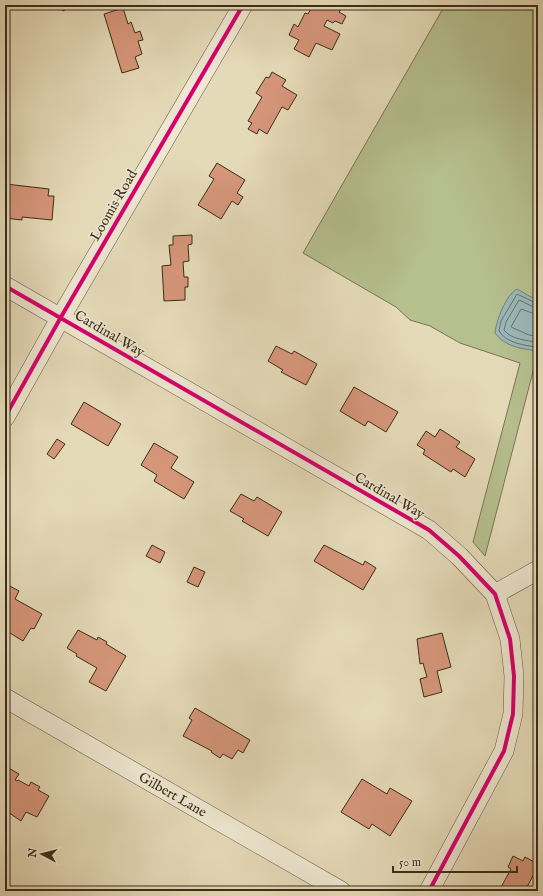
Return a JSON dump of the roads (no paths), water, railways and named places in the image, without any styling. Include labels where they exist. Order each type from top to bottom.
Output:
[{"type":"street","name":"Loomis Road","points":[[5,417],[238,7]]},
{"type":"street","name":"Cardinal Way","points":[[5,286],[428,530],[459,556],[495,594],[510,639],[514,676],[512,714],[504,751],[429,891]]},
{"type":"street","points":[[495,594],[538,570]]},
{"type":"street","name":"Gilbert Lane","points":[[5,698],[341,891]]},
{"type":"water","points":[[517,289],[538,301],[538,351],[520,348],[509,344],[499,338],[495,333],[497,322],[505,302]]}]
